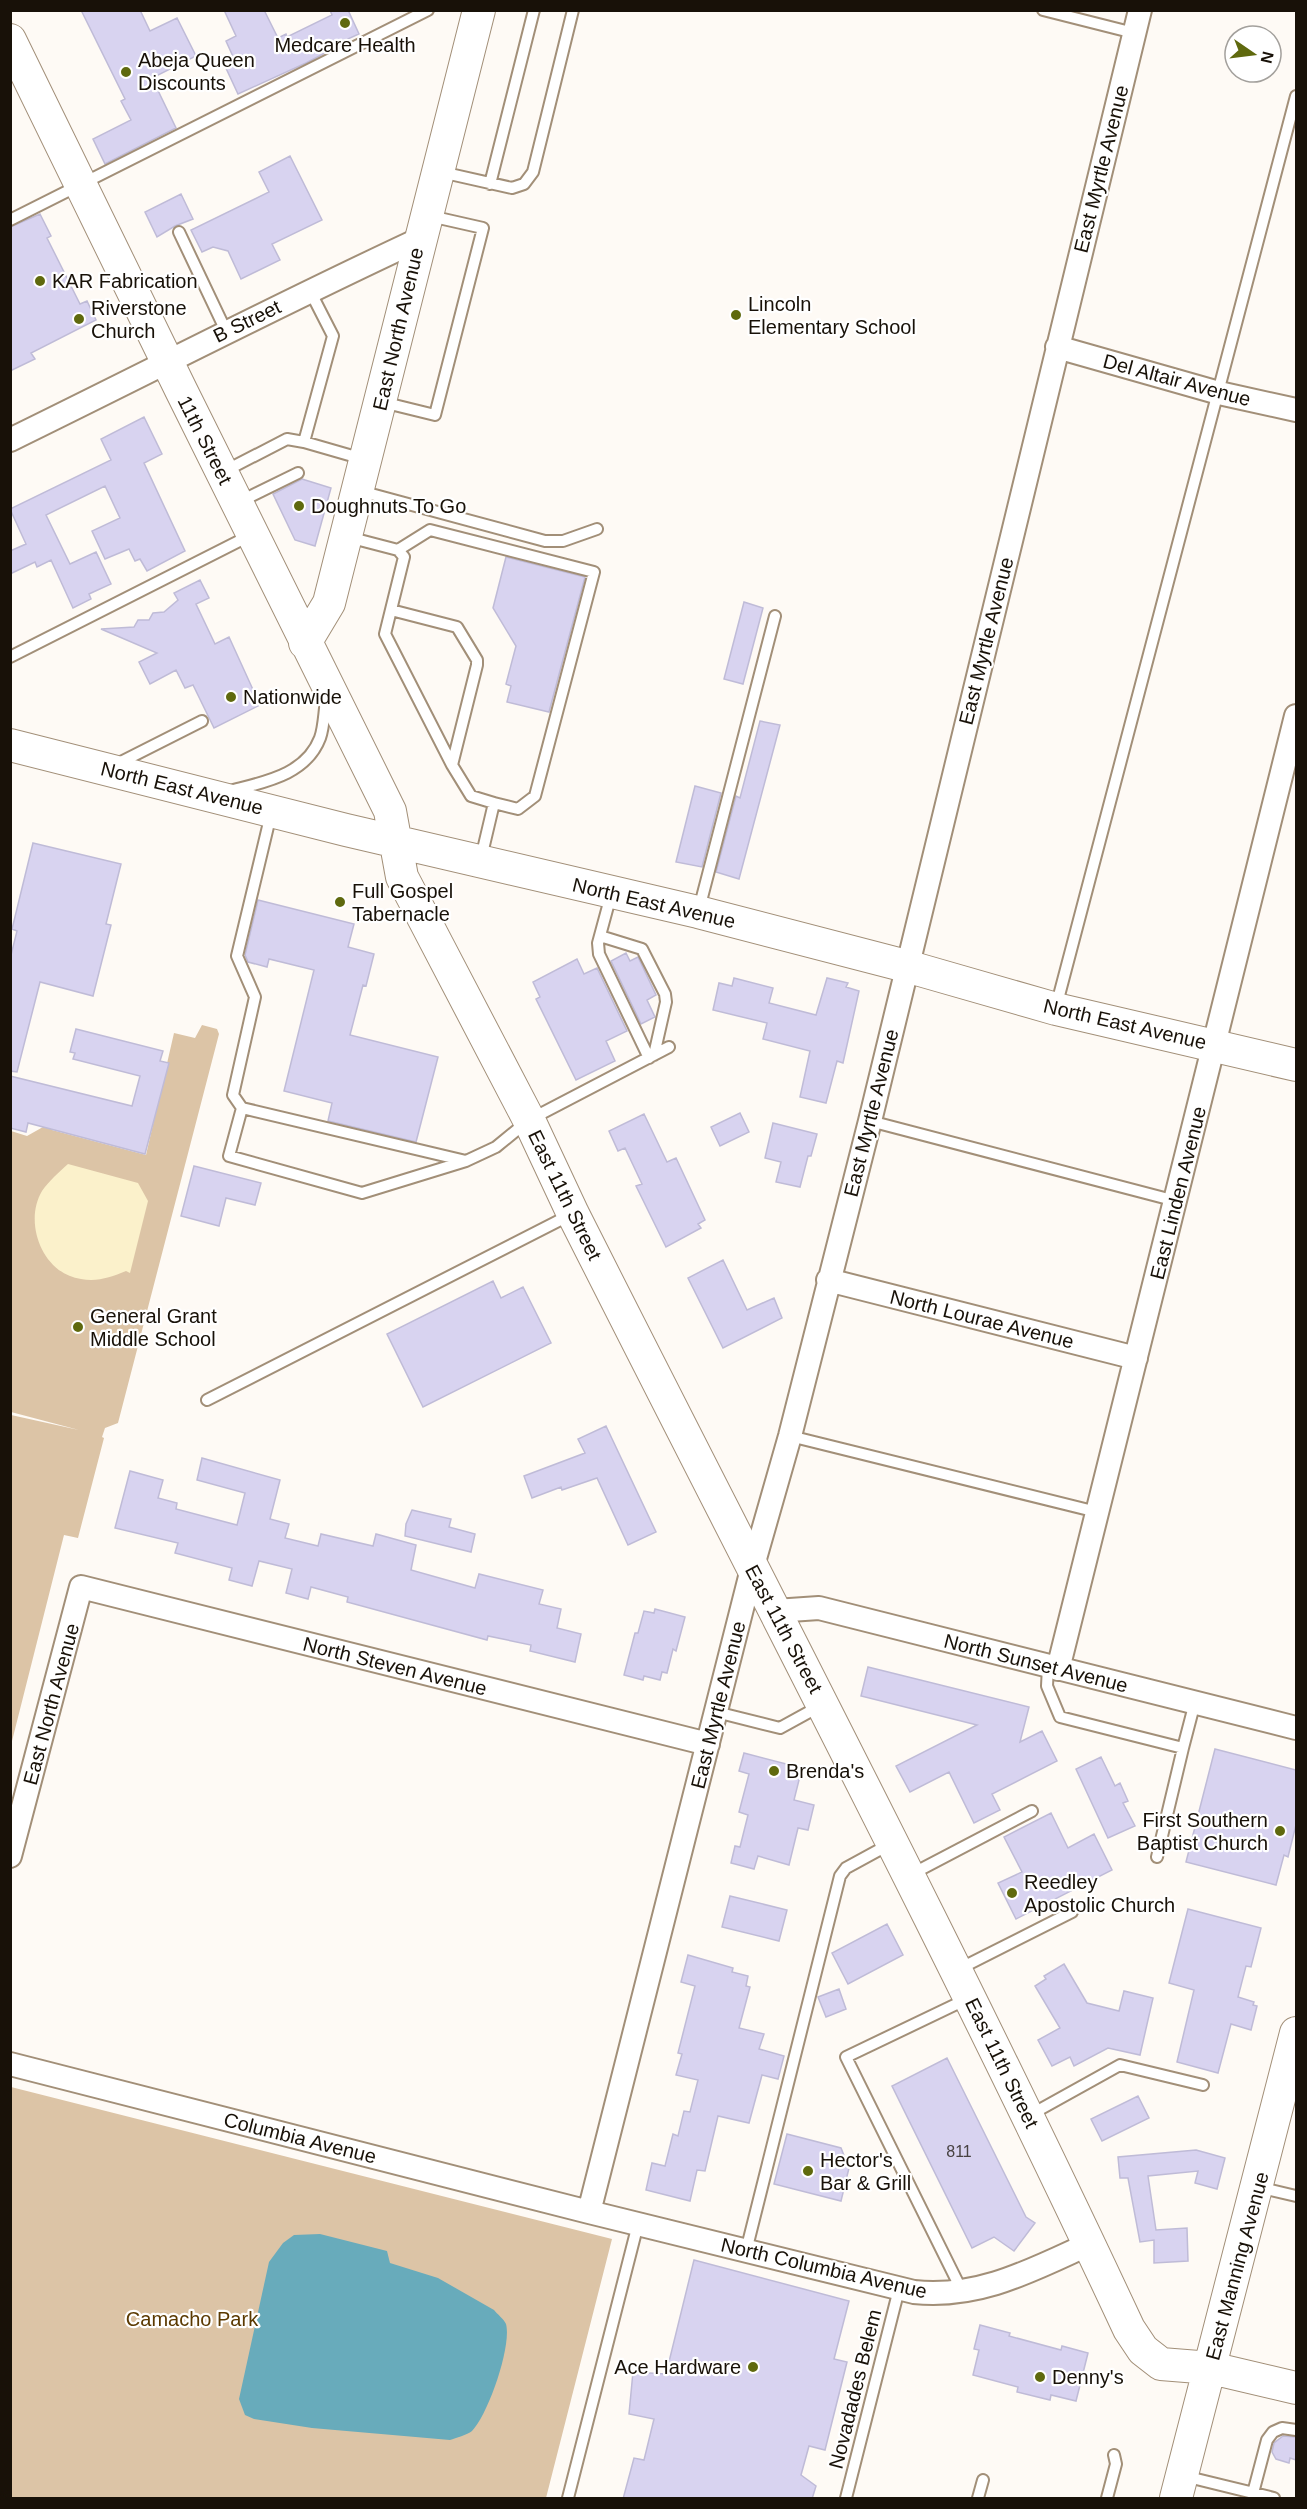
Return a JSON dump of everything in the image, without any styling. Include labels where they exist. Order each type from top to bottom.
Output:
[{"type":"main road","name":"East North Avenue","points":[[305,643],[329,603],[479,10]]},
{"type":"main road","name":"11th Street","points":[[10,40],[305,643],[390,811],[396,842]]},
{"type":"main road","name":"North East Avenue","points":[[10,745],[396,842],[698,912],[906,966],[1056,1009],[1215,1044],[1296,1065]]},
{"type":"main road","name":"East 11th Street","points":[[396,842],[402,877],[529,1120],[573,1214],[893,1842],[1129,2329],[1143,2350],[1161,2364],[1211,2368]]},
{"type":"main road","name":"East Manning Avenue","points":[[1179,2487],[1294,2052]]},
{"type":"main road","points":[[1211,2368],[1296,2388]]},
{"type":"street","name":"East Myrtle Avenue","points":[[589,2212],[752,1569],[790,1436],[870,1121],[1140,10]]},
{"type":"street","name":"B Street","points":[[10,440],[310,291],[424,227]]},
{"type":"street","name":"Del Altair Avenue","points":[[1057,347],[1219,393],[1296,410]]},
{"type":"street","name":"East Linden Avenue","points":[[1053,1667],[1097,1512],[1296,716]]},
{"type":"street","name":"North Lourae Avenue","points":[[828,1280],[1136,1358]]},
{"type":"street","name":"North Steven Avenue","points":[[81,1587],[708,1744]]},
{"type":"street","name":"East North Avenue","points":[[10,1856],[81,1587]]},
{"type":"street","name":"North Sunset Avenue","points":[[775,1611],[819,1608],[1296,1728]]},
{"type":"street","name":"Columbia Avenue","points":[[10,2064],[589,2212]]},
{"type":"street","name":"North Columbia Avenue","points":[[589,2212],[899,2289],[936,2294],[963,2292],[1003,2282],[1089,2244]]},
{"type":"lane","points":[[10,220],[428,10]]},
{"type":"lane","points":[[490,184],[534,10]]},
{"type":"lane","points":[[438,171],[512,188],[524,184],[532,172],[573,10]]},
{"type":"lane","points":[[1043,10],[1134,33]]},
{"type":"lane","points":[[1056,1009],[1296,96]]},
{"type":"lane","points":[[381,402],[435,415],[483,228],[424,227]]},
{"type":"lane","points":[[179,232],[226,331]]},
{"type":"lane","points":[[304,442],[333,336],[310,291]]},
{"type":"lane","points":[[222,473],[287,439],[367,460]]},
{"type":"lane","points":[[237,503],[298,473]]},
{"type":"lane","points":[[359,490],[545,541],[563,541],[597,529]]},
{"type":"lane","points":[[347,537],[398,550],[404,557],[385,634],[452,765],[471,796],[518,809],[535,796],[594,572],[430,530],[398,550]]},
{"type":"lane","points":[[10,657],[252,534]]},
{"type":"lane","points":[[391,610],[456,627],[477,660],[452,765]]},
{"type":"lane","points":[[698,912],[775,616]]},
{"type":"lane","points":[[214,796],[286,775],[308,758],[320,738],[328,689]]},
{"type":"lane","points":[[107,769],[202,721]]},
{"type":"lane","points":[[480,862],[494,803]]},
{"type":"lane","points":[[272,811],[237,956],[255,997],[233,1095],[242,1108],[466,1161]]},
{"type":"lane","points":[[612,892],[600,936],[599,954],[651,1057]]},
{"type":"lane","points":[[600,936],[642,949],[665,994],[666,1002],[651,1057]]},
{"type":"lane","points":[[242,1108],[229,1156],[362,1193],[466,1161],[496,1147],[529,1120],[669,1047]]},
{"type":"lane","points":[[870,1121],[1176,1201]]},
{"type":"lane","points":[[207,1400],[573,1214]]},
{"type":"lane","points":[[790,1436],[1097,1512]]},
{"type":"lane","points":[[1053,1667],[1047,1686],[1060,1717],[1183,1748]]},
{"type":"lane","points":[[1157,1857],[1195,1702]]},
{"type":"lane","points":[[716,1712],[780,1728],[823,1704]]},
{"type":"lane","points":[[909,1875],[1032,1811]]},
{"type":"lane","points":[[746,2251],[840,1876],[846,1868],[893,1842]]},
{"type":"lane","points":[[957,1970],[1072,1912]]},
{"type":"lane","points":[[963,2292],[846,2057],[970,1998]]},
{"type":"lane","points":[[1027,2116],[1120,2065],[1203,2085]]},
{"type":"lane","points":[[1258,2187],[1296,2196]]},
{"type":"lane","points":[[568,2499],[638,2224]]},
{"type":"lane","name":"Novadades Belem","points":[[846,2499],[899,2289]]},
{"type":"lane","points":[[1253,2493],[1270,2436],[1282,2428],[1296,2430]]},
{"type":"lane","points":[[1107,2499],[1116,2463],[1114,2456]]},
{"type":"lane","points":[[978,2499],[983,2480]]},
{"type":"lane","points":[[1179,2487],[1253,2493],[1274,2499]]},
{"type":"green space","points":[[202,1025],[217,1029],[219,1034],[118,1423],[105,1428],[78,1538],[64,1535],[11,1745],[11,1415],[79,1430],[11,1412],[11,1131],[27,1136],[43,1127],[46,1120],[52,1130],[146,1155],[174,1033],[195,1038]]},
{"type":"green space","name":"Camacho Park","points":[[11,2087],[612,2239],[546,2498],[11,2498]]},
{"type":"sand","points":[[68,1164],[138,1183],[148,1201],[130,1273],[126,1271],[110,1277],[87,1280],[68,1275],[56,1268],[40,1245],[36,1232],[37,1204],[45,1187]]},
{"type":"water","points":[[320,2234],[387,2251],[390,2263],[438,2278],[494,2310],[504,2320],[507,2334],[502,2363],[485,2411],[472,2431],[450,2440],[312,2428],[254,2419],[245,2415],[239,2399],[269,2262],[283,2243],[294,2235]]},
{"type":"building","points":[[81,10],[140,10],[150,31],[177,18],[196,56],[152,78],[176,128],[105,164],[93,139],[131,120],[121,101],[125,99]]},
{"type":"building","points":[[224,10],[264,10],[278,38],[286,34],[287,37],[332,15],[330,10],[348,10],[359,34],[326,49],[327,52],[306,63],[238,94],[225,66],[235,61],[226,41],[236,36]]},
{"type":"building","points":[[290,156],[322,220],[272,244],[280,260],[241,279],[228,251],[213,247],[202,252],[191,230],[269,192],[259,172]]},
{"type":"building","points":[[181,194],[193,219],[157,237],[145,212]]},
{"type":"building","points":[[40,214],[51,236],[47,238],[80,304],[87,301],[96,320],[31,353],[35,359],[10,371],[10,227]]},
{"type":"building","points":[[144,417],[162,454],[144,463],[185,551],[147,571],[140,559],[135,561],[129,549],[105,559],[92,531],[120,518],[105,486],[46,515],[70,564],[96,552],[111,584],[89,594],[91,599],[73,608],[51,560],[37,567],[35,562],[10,574],[10,551],[26,544],[10,509],[111,460],[101,439]]},
{"type":"building","points":[[302,479],[331,488],[315,546],[295,540],[273,494]]},
{"type":"building","points":[[506,557],[585,577],[549,712],[507,702],[511,686],[506,684],[516,646],[493,608]]},
{"type":"building","points":[[200,580],[209,598],[196,604],[215,644],[229,637],[260,705],[214,728],[193,685],[185,688],[176,670],[150,684],[139,662],[157,653],[101,629],[134,627],[138,620],[149,620],[153,613],[164,612],[178,600],[174,593]]},
{"type":"building","points":[[744,602],[763,608],[743,684],[724,679]]},
{"type":"building","points":[[760,721],[780,725],[739,879],[716,872],[736,796],[740,798]]},
{"type":"building","points":[[695,786],[721,793],[702,867],[676,862]]},
{"type":"building","points":[[33,843],[121,864],[106,924],[111,925],[93,996],[40,982],[17,1072],[10,1071],[10,959],[17,931],[12,929]]},
{"type":"building","points":[[258,900],[354,924],[348,947],[374,954],[350,1035],[438,1057],[416,1142],[328,1121],[332,1103],[284,1091],[314,970],[269,959],[267,967],[248,962],[245,955]]},
{"type":"building","points":[[626,953],[630,961],[638,957],[656,995],[647,1000],[655,1017],[641,1024],[611,961]]},
{"type":"building","points":[[577,959],[584,974],[597,968],[627,1031],[606,1041],[615,1061],[576,1080],[536,999],[540,997],[533,982]]},
{"type":"building","points":[[734,978],[773,988],[769,1003],[816,1015],[827,978],[848,983],[846,987],[859,991],[843,1063],[837,1061],[826,1103],[800,1097],[810,1051],[763,1039],[767,1023],[713,1010],[719,983],[732,986]]},
{"type":"building","points":[[76,1029],[163,1051],[160,1061],[169,1063],[145,1154],[28,1123],[26,1132],[10,1128],[10,1076],[132,1106],[140,1076],[73,1059],[75,1053],[70,1052]]},
{"type":"building","points":[[740,1113],[749,1132],[720,1146],[711,1127]]},
{"type":"building","points":[[644,1114],[667,1162],[676,1158],[705,1220],[698,1224],[701,1228],[666,1247],[636,1186],[642,1184],[625,1148],[618,1151],[609,1131]]},
{"type":"building","points":[[773,1123],[817,1134],[811,1156],[808,1156],[800,1187],[776,1182],[781,1162],[765,1158]]},
{"type":"building","points":[[194,1166],[261,1183],[255,1205],[226,1198],[219,1226],[181,1216]]},
{"type":"building","points":[[723,1260],[747,1310],[774,1298],[782,1318],[723,1348],[688,1278]]},
{"type":"building","points":[[493,1281],[501,1298],[523,1287],[551,1343],[423,1407],[387,1334]]},
{"type":"building","points":[[606,1426],[656,1532],[628,1545],[597,1478],[562,1490],[561,1487],[532,1498],[524,1476],[585,1453],[578,1439]]},
{"type":"building","points":[[202,1458],[280,1480],[270,1519],[289,1524],[285,1538],[318,1546],[321,1534],[373,1546],[376,1534],[416,1545],[411,1570],[475,1588],[479,1574],[543,1590],[539,1604],[561,1609],[557,1628],[581,1634],[575,1662],[530,1651],[531,1645],[488,1636],[487,1640],[347,1602],[348,1597],[311,1587],[308,1599],[286,1593],[292,1569],[259,1561],[252,1586],[229,1580],[232,1568],[175,1553],[178,1543],[115,1528],[130,1471],[163,1480],[158,1498],[177,1503],[176,1509],[237,1525],[245,1493],[197,1480]]},
{"type":"building","points":[[412,1510],[451,1519],[449,1527],[475,1534],[471,1552],[405,1536],[406,1524]]},
{"type":"building","points":[[655,1609],[685,1617],[676,1651],[673,1649],[667,1673],[662,1672],[660,1680],[644,1676],[643,1680],[624,1675],[635,1633],[638,1633],[644,1611],[654,1613]]},
{"type":"building","points":[[868,1667],[1029,1707],[1020,1742],[1042,1731],[1057,1761],[992,1794],[1000,1810],[974,1823],[949,1772],[910,1792],[896,1766],[977,1725],[861,1696]]},
{"type":"building","points":[[1215,1749],[1296,1770],[1296,1825],[1288,1857],[1284,1855],[1276,1885],[1186,1862]]},
{"type":"building","points":[[744,1753],[802,1768],[794,1800],[814,1805],[808,1830],[798,1828],[789,1865],[758,1856],[754,1869],[731,1863],[735,1846],[740,1847],[748,1815],[739,1812],[749,1774],[739,1771]]},
{"type":"building","points":[[1101,1757],[1115,1786],[1120,1783],[1128,1801],[1123,1803],[1135,1826],[1108,1838],[1076,1769]]},
{"type":"building","points":[[1051,1813],[1068,1848],[1094,1834],[1112,1870],[1016,1919],[998,1883],[1022,1872],[1004,1837]]},
{"type":"building","points":[[730,1896],[787,1910],[779,1941],[722,1927]]},
{"type":"building","points":[[1188,1909],[1261,1928],[1251,1967],[1246,1966],[1238,1997],[1254,2002],[1253,2005],[1257,2006],[1251,2030],[1231,2024],[1218,2073],[1177,2062],[1194,1990],[1169,1983]]},
{"type":"building","points":[[887,1924],[903,1955],[848,1984],[832,1953]]},
{"type":"building","points":[[688,1955],[733,1968],[732,1972],[748,1976],[746,1986],[750,1987],[739,2028],[764,2034],[759,2049],[784,2056],[778,2079],[762,2075],[749,2123],[718,2116],[705,2171],[697,2170],[690,2201],[646,2190],[652,2163],[665,2166],[673,2134],[678,2136],[684,2111],[690,2112],[698,2080],[676,2075],[682,2054],[678,2053],[695,1986],[681,1982]]},
{"type":"building","points":[[1064,1964],[1087,2003],[1119,2011],[1124,1991],[1153,1998],[1140,2055],[1108,2048],[1074,2066],[1070,2057],[1052,2066],[1038,2040],[1060,2028],[1035,1986],[1046,1979],[1044,1976]]},
{"type":"building","points":[[839,1989],[846,2009],[826,2017],[818,1997]]},
{"type":"building","points":[[947,2058],[1026,2217],[1035,2223],[1014,2251],[994,2237],[972,2248],[892,2086]]},
{"type":"building","points":[[1138,2096],[1149,2118],[1102,2141],[1091,2119]]},
{"type":"building","points":[[787,2134],[841,2148],[849,2168],[841,2201],[774,2184]]},
{"type":"building","points":[[1196,2150],[1225,2158],[1217,2189],[1195,2183],[1198,2171],[1148,2176],[1156,2230],[1187,2228],[1188,2261],[1154,2263],[1154,2240],[1140,2242],[1128,2178],[1120,2178],[1118,2157]]},
{"type":"building","points":[[694,2260],[849,2301],[834,2359],[847,2362],[825,2450],[809,2446],[801,2475],[816,2486],[812,2499],[623,2499],[634,2458],[644,2460],[654,2419],[629,2414],[633,2372],[666,2374]]},
{"type":"building","points":[[980,2325],[1010,2333],[1009,2336],[1061,2350],[1062,2346],[1088,2353],[1076,2401],[1051,2395],[1050,2400],[1017,2392],[1018,2387],[973,2375],[979,2350],[974,2349]]},
{"type":"building","points":[[1283,2436],[1296,2437],[1296,2460],[1290,2458],[1289,2463],[1276,2459],[1272,2452],[1274,2443]]},
{"type":"place","name":"Medcare Health","points":[[345,23]]},
{"type":"place","name":"Abeja Queen Discounts","points":[[126,72]]},
{"type":"place","name":"KAR Fabrication","points":[[40,281]]},
{"type":"place","name":"Lincoln Elementary School","points":[[736,315]]},
{"type":"place","name":"Riverstone Church","points":[[79,319]]},
{"type":"place","name":"Doughnuts To Go","points":[[299,506]]},
{"type":"place","name":"Nationwide","points":[[231,697]]},
{"type":"place","name":"Full Gospel Tabernacle","points":[[340,902]]},
{"type":"place","name":"General Grant Middle School","points":[[78,1327]]},
{"type":"place","name":"Brenda's","points":[[774,1771]]},
{"type":"place","name":"First Southern Baptist Church","points":[[1280,1831]]},
{"type":"place","name":"Reedley Apostolic Church","points":[[1012,1893]]},
{"type":"place","name":"Hector's Bar & Grill","points":[[808,2171]]},
{"type":"place","name":"Ace Hardware","points":[[753,2367]]},
{"type":"place","name":"Denny's","points":[[1040,2377]]}]
